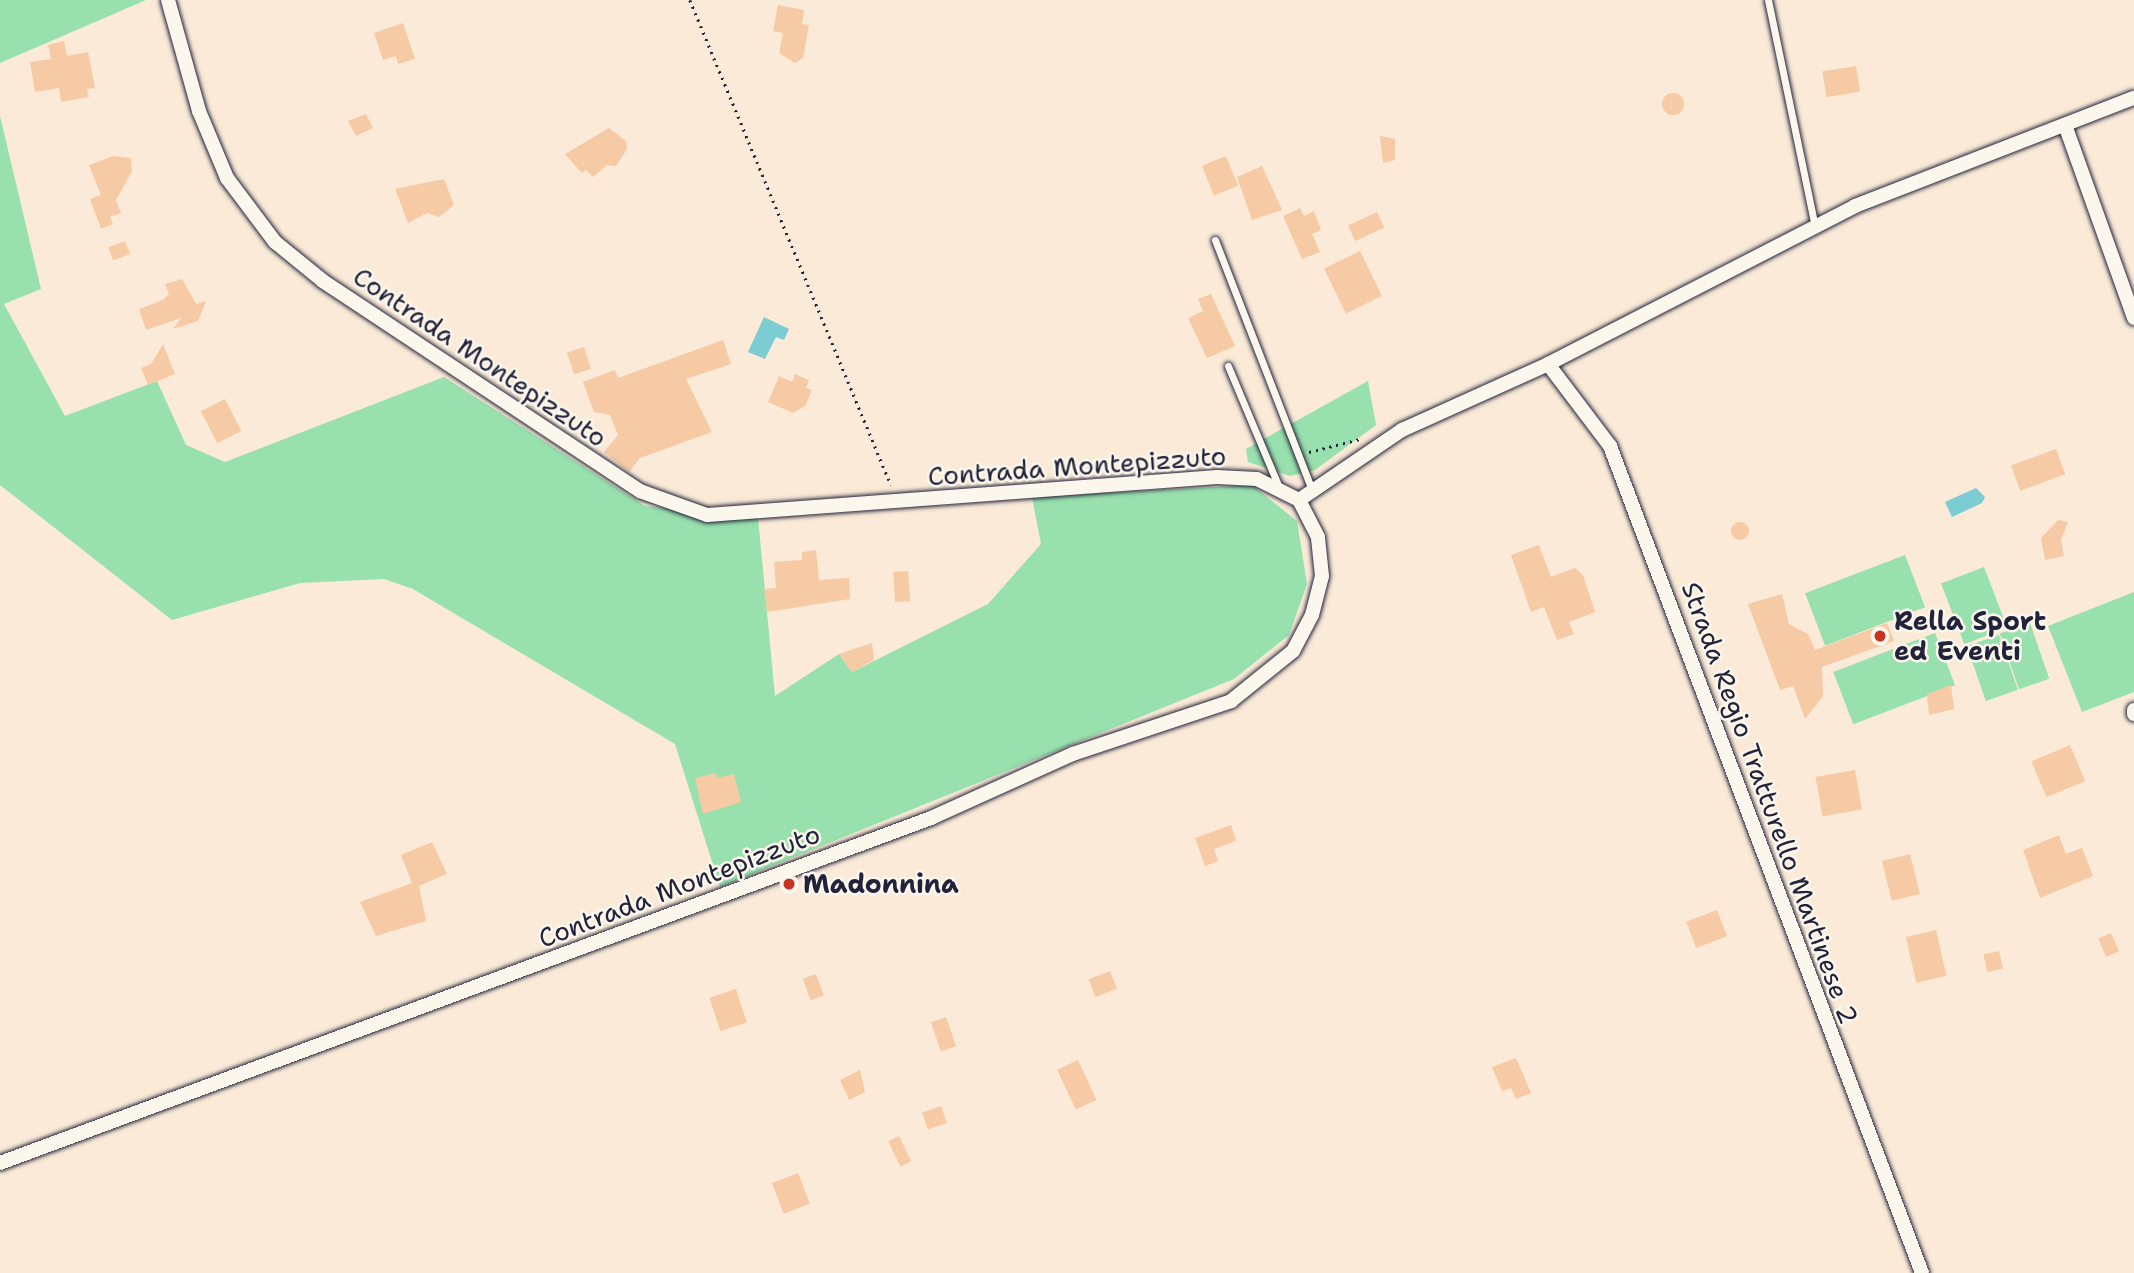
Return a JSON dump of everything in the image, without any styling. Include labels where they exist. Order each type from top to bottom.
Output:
[{"type":"street","name":"Contrada Montepizzuto","points":[[0,1163],[931,818],[1073,754],[1231,701],[1293,651],[1312,615],[1322,576],[1318,537],[1299,500],[1278,485],[1217,477],[898,504],[707,514],[640,491],[323,281],[275,242],[227,178],[200,111],[168,0]]},
{"type":"street","points":[[1299,500],[1386,440],[1548,364],[1815,226],[2134,98]]},
{"type":"street","points":[[2065,125],[2134,318]]},
{"type":"street","name":"Strada Regio Tratturello Martinese 2","points":[[1548,364],[1610,446],[1922,1273]]},
{"type":"lane","points":[[1768,0],[1815,226]]},
{"type":"lane","points":[[1215,240],[1312,490]]},
{"type":"lane","points":[[1228,366],[1278,485]]},
{"type":"path","points":[[690,0],[898,504]]},
{"type":"path","points":[[1298,454],[1361,439],[1386,440]]},
{"type":"green space","points":[[0,0],[146,0],[0,63]]},
{"type":"green space","points":[[0,116],[41,289],[4,304],[65,416],[157,381],[186,445],[225,462],[444,377],[645,506],[758,518],[775,696],[839,654],[852,672],[988,604],[1041,544],[1032,497],[1252,485],[1297,521],[1307,584],[1289,635],[1234,679],[720,887],[675,744],[413,589],[384,579],[300,583],[172,620],[0,485]]},
{"type":"green space","points":[[1368,381],[1376,425],[1315,470],[1290,476],[1248,462],[1246,449]]},
{"type":"green space","points":[[1905,555],[1925,607],[1825,646],[1805,593]]},
{"type":"green space","points":[[1984,567],[2007,628],[1964,644],[1941,583]]},
{"type":"green space","points":[[2134,592],[2134,692],[2082,712],[2048,626]]},
{"type":"green space","points":[[2030,623],[2049,679],[2019,689],[2000,633]]},
{"type":"green space","points":[[1935,633],[1955,685],[1853,724],[1833,672]]},
{"type":"green space","points":[[1999,635],[2018,690],[1986,701],[1967,646]]},
{"type":"water","points":[[764,317],[789,329],[784,340],[776,337],[765,359],[748,352]]},
{"type":"water","points":[[1976,488],[1985,497],[1982,503],[1952,517],[1945,502]]},
{"type":"building","points":[[778,5],[804,10],[802,24],[809,25],[803,58],[795,63],[779,53],[783,33],[773,31]]},
{"type":"building","points":[[403,23],[415,59],[398,64],[396,56],[383,60],[374,33]]},
{"type":"building","points":[[64,41],[67,56],[88,52],[95,88],[87,89],[89,97],[61,102],[59,88],[35,92],[30,62],[51,59],[48,45]]},
{"type":"building","points":[[1856,66],[1860,92],[1826,97],[1822,71]]},
{"type":"building","points":[[1673,93],[1681,96],[1684,104],[1681,112],[1673,115],[1665,112],[1662,104],[1665,96]]},
{"type":"building","points":[[366,114],[373,128],[356,136],[348,121]]},
{"type":"building","points":[[609,128],[626,141],[627,149],[616,166],[607,165],[593,177],[586,170],[582,173],[565,154]]},
{"type":"building","points":[[1380,136],[1395,139],[1395,160],[1383,163]]},
{"type":"building","points":[[113,156],[131,158],[132,171],[116,200],[121,213],[110,217],[113,224],[101,229],[90,199],[101,195],[89,165]]},
{"type":"building","points":[[1226,156],[1238,186],[1214,195],[1202,166]]},
{"type":"building","points":[[1262,166],[1282,210],[1252,220],[1237,177]]},
{"type":"building","points":[[444,179],[454,205],[439,217],[427,213],[408,223],[395,189]]},
{"type":"building","points":[[1300,208],[1304,216],[1314,211],[1321,230],[1312,234],[1320,252],[1302,259],[1283,216]]},
{"type":"building","points":[[1377,212],[1384,227],[1355,241],[1348,226]]},
{"type":"building","points":[[125,241],[130,254],[113,261],[108,247]]},
{"type":"building","points":[[1360,251],[1382,296],[1346,313],[1324,269]]},
{"type":"building","points":[[182,279],[196,304],[206,301],[198,321],[173,329],[181,318],[146,330],[139,309],[163,300],[169,294],[165,284]]},
{"type":"building","points":[[1211,294],[1235,346],[1207,358],[1188,318],[1203,311],[1198,299]]},
{"type":"building","points":[[723,340],[731,364],[686,379],[712,432],[640,458],[629,472],[604,452],[618,435],[610,415],[594,412],[583,382],[615,370],[618,378]]},
{"type":"building","points":[[163,344],[175,374],[148,385],[141,368],[151,364]]},
{"type":"building","points":[[584,347],[591,369],[574,374],[567,353]]},
{"type":"building","points":[[795,374],[809,380],[806,388],[812,390],[805,406],[793,413],[768,402],[779,376],[792,382]]},
{"type":"building","points":[[225,399],[241,431],[217,443],[201,411]]},
{"type":"building","points":[[2056,449],[2065,474],[2020,491],[2011,465]]},
{"type":"building","points":[[2058,520],[2068,522],[2061,540],[2064,556],[2045,560],[2041,538]]},
{"type":"building","points":[[1740,522],[1746,525],[1749,531],[1746,537],[1740,540],[1734,537],[1731,531],[1734,525]]},
{"type":"building","points":[[1539,545],[1551,577],[1575,568],[1583,575],[1595,612],[1569,622],[1574,634],[1557,640],[1544,607],[1531,612],[1511,555]]},
{"type":"building","points":[[816,550],[819,580],[849,578],[850,599],[767,612],[764,589],[776,588],[774,562],[802,560],[802,552]]},
{"type":"building","points":[[908,571],[910,601],[895,602],[893,572]]},
{"type":"building","points":[[1782,594],[1789,624],[1808,634],[1815,650],[1887,623],[1894,641],[1822,667],[1823,696],[1805,719],[1793,686],[1780,690],[1748,604]]},
{"type":"building","points":[[872,643],[874,660],[852,672],[839,654]]},
{"type":"building","points":[[1951,685],[1954,709],[1929,715],[1927,694]]},
{"type":"building","points":[[2070,745],[2085,781],[2047,797],[2031,761]]},
{"type":"building","points":[[1855,770],[1862,809],[1823,816],[1816,777]]},
{"type":"building","points":[[716,773],[717,778],[734,774],[741,802],[703,814],[695,778]]},
{"type":"building","points":[[1231,825],[1236,841],[1214,849],[1218,861],[1205,866],[1195,838]]},
{"type":"building","points":[[2059,835],[2066,854],[2082,848],[2093,876],[2040,898],[2023,850]]},
{"type":"building","points":[[432,842],[447,874],[419,886],[426,921],[376,936],[360,902],[412,883],[401,855]]},
{"type":"building","points":[[1910,854],[1920,894],[1892,901],[1882,861]]},
{"type":"building","points":[[1717,910],[1727,936],[1696,948],[1686,922]]},
{"type":"building","points":[[1936,930],[1947,976],[1916,983],[1906,937]]},
{"type":"building","points":[[2111,933],[2119,951],[2106,957],[2098,939]]},
{"type":"building","points":[[1999,951],[2003,969],[1987,972],[1983,955]]},
{"type":"building","points":[[1110,971],[1117,989],[1095,997],[1089,979]]},
{"type":"building","points":[[816,974],[824,996],[811,1000],[803,979]]},
{"type":"building","points":[[736,989],[747,1022],[720,1031],[709,998]]},
{"type":"building","points":[[946,1017],[956,1046],[941,1052],[931,1022]]},
{"type":"building","points":[[1516,1058],[1531,1093],[1516,1099],[1511,1088],[1502,1091],[1492,1067]]},
{"type":"building","points":[[1078,1060],[1097,1100],[1076,1110],[1057,1070]]},
{"type":"building","points":[[860,1070],[865,1092],[849,1100],[840,1080]]},
{"type":"building","points":[[941,1106],[947,1123],[928,1130],[922,1113]]},
{"type":"building","points":[[899,1136],[911,1161],[900,1166],[888,1141]]},
{"type":"building","points":[[798,1173],[810,1204],[784,1214],[772,1183]]},
{"type":"place","name":"Rella Sport ed Eventi","points":[[1880,636]]},
{"type":"place","name":"Madonnina","points":[[789,884]]}]
